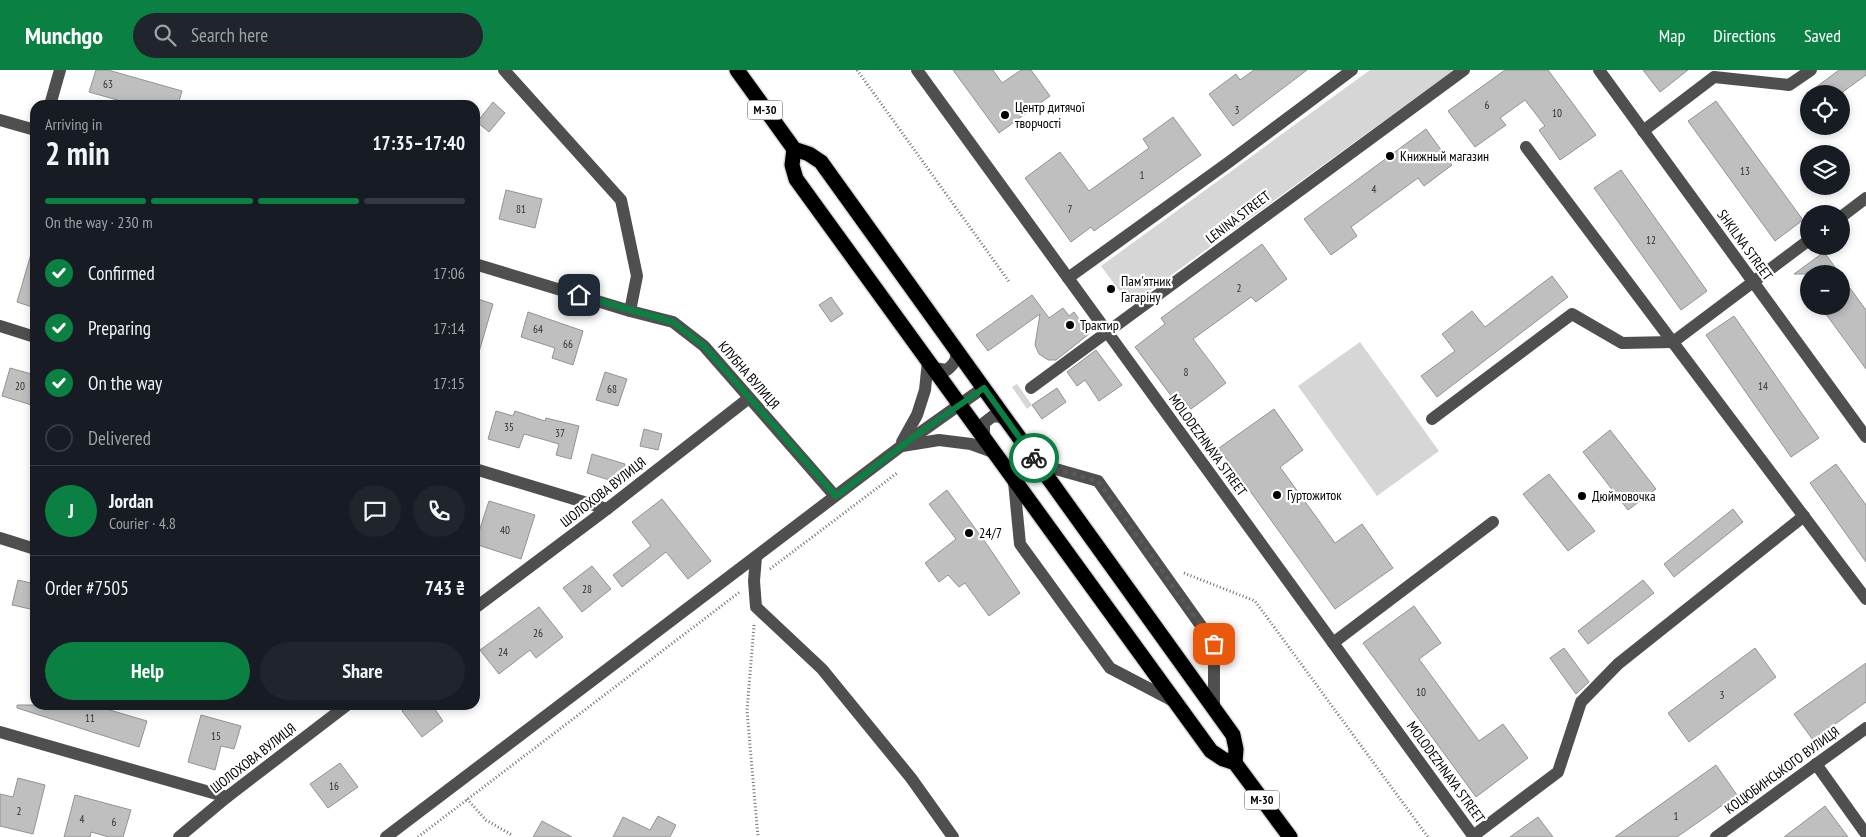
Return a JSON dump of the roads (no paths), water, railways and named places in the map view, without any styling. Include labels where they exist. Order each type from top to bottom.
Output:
[{"type":"highway","name":"М-30","points":[[737,70],[794,149],[792,165],[796,179],[1014,482],[1211,751],[1223,759],[1235,763],[1290,837]]},
{"type":"highway","points":[[794,149],[809,154],[821,162],[984,388],[1233,735],[1236,749],[1235,763]]},
{"type":"street","points":[[51,100],[60,70]]},
{"type":"street","points":[[504,70],[621,200],[637,276],[630,311]]},
{"type":"street","name":"MOLODEZHNAYA STREET","points":[[917,70],[1474,836]]},
{"type":"street","points":[[1068,278],[1352,70]]},
{"type":"street","name":"LENINA STREET","points":[[1031,388],[1464,70]]},
{"type":"street","name":"SHKILNA STREET","points":[[1599,70],[1866,438]]},
{"type":"street","points":[[1643,130],[1714,77],[1790,86],[1811,70]]},
{"type":"street","points":[[0,120],[30,129]]},
{"type":"street","points":[[1526,147],[1866,599]]},
{"type":"street","points":[[1850,210],[1866,198]]},
{"type":"street","points":[[1432,419],[1572,314],[1622,343],[1673,342],[1800,247]]},
{"type":"street","name":"КЛУБНА ВУЛИЦЯ","points":[[480,266],[630,311],[673,322],[704,346],[836,496]]},
{"type":"street","points":[[0,326],[30,335]]},
{"type":"street","points":[[900,447],[917,416],[930,364],[947,370],[955,364],[957,358],[956,350]]},
{"type":"street","points":[[386,837],[900,447],[984,388]]},
{"type":"street","name":"ШОЛОХОВА ВУЛИЦЯ","points":[[480,604],[607,509],[749,398]]},
{"type":"street","points":[[984,440],[984,422],[993,416],[1001,417],[1008,422]]},
{"type":"street","points":[[900,447],[939,440],[971,444],[993,452]]},
{"type":"street","points":[[1038,464],[1098,481],[1214,644],[1214,709]]},
{"type":"street","points":[[480,471],[607,509]]},
{"type":"street","points":[[1014,482],[1020,544],[1110,668],[1175,702]]},
{"type":"street","points":[[1474,836],[1558,772],[1581,702],[1618,664],[1804,516]]},
{"type":"street","points":[[1333,643],[1493,522]]},
{"type":"street","points":[[0,538],[30,547]]},
{"type":"street","points":[[756,557],[754,581],[756,607],[822,669],[911,778],[954,837]]},
{"type":"street","name":"ШОЛОХОВА ВУЛИЦЯ","points":[[179,837],[227,797],[340,710]]},
{"type":"street","name":"КОЦЮБИНСЬКОГО ВУЛИЦЯ","points":[[1716,837],[1866,728]]},
{"type":"street","points":[[0,732],[227,797]]},
{"type":"street","points":[[1816,764],[1866,834]]},
{"type":"place","name":"Центр дитячої творчості","points":[[1005,115]]},
{"type":"place","name":"Книжный магазин","points":[[1390,156]]},
{"type":"place","name":"Пам'ятник Гагаріну","points":[[1111,289]]},
{"type":"place","name":"Трактир","points":[[1070,325]]},
{"type":"place","name":"Гуртожиток","points":[[1277,495]]},
{"type":"place","name":"Дюймовочка","points":[[1582,496]]},
{"type":"place","name":"24/7","points":[[969,533]]}]
